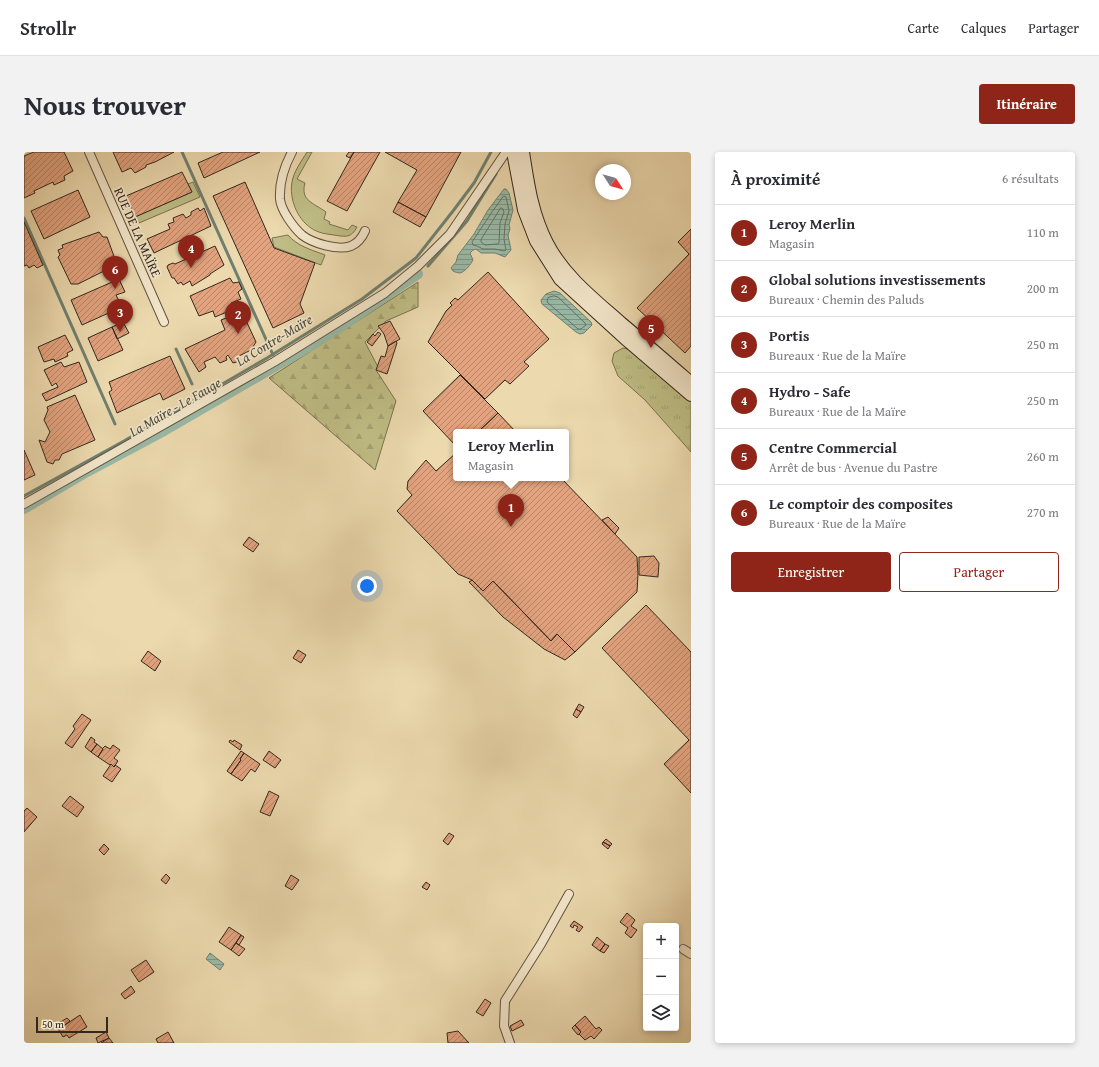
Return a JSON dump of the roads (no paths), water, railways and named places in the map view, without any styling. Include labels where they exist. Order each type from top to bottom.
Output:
[{"type":"street","name":"RUE DE LA MAÏRE","points":[[90,152],[164,322]]},
{"type":"street","points":[[292,152],[284,167],[280,200],[288,219],[302,235],[317,243],[340,248],[352,246],[358,242],[365,231]]},
{"type":"street","points":[[24,504],[274,362],[385,293],[418,266],[450,234],[506,152]]},
{"type":"street","points":[[513,152],[524,210],[536,241],[560,280],[691,395]]},
{"type":"street","points":[[523,152],[528,185],[534,210],[547,243],[556,258],[571,277],[595,300],[691,382]]},
{"type":"street","points":[[510,1043],[504,1026],[505,1001],[541,944],[568,894]]},
{"type":"street","points":[[683,949],[691,954]]},
{"type":"water","points":[[504,189],[506,189],[509,193],[513,210],[508,235],[511,250],[505,257],[495,253],[481,253],[476,249],[473,250],[470,253],[473,260],[468,268],[460,273],[454,271],[451,268],[456,262],[458,255]]},
{"type":"water","points":[[554,291],[560,293],[591,322],[592,325],[584,333],[580,334],[576,332],[542,304],[541,300],[546,294]]},
{"type":"water","points":[[210,953],[224,964],[220,970],[206,959]]},
{"type":"waterway","points":[[182,152],[273,355]]},
{"type":"waterway","name":"La Contre-Maïre","points":[[24,496],[124,441],[267,358],[362,299],[416,258],[474,183],[491,152]]},
{"type":"waterway","points":[[428,266],[467,221],[496,174]]},
{"type":"waterway","points":[[24,218],[115,424]]},
{"type":"waterway","name":"La Maïre - Le Fauge","points":[[24,509],[87,472],[164,431],[309,347],[418,274]]},
{"type":"waterway","points":[[176,349],[192,384]]},
{"type":"place","name":"Hydro - Safe","points":[[191,268]]},
{"type":"place","name":"Le comptoir des composites","points":[[115,289]]},
{"type":"place","name":"Portis","points":[[120,332]]},
{"type":"place","name":"Global solutions investissements","points":[[238,334]]},
{"type":"place","name":"Centre Commercial","points":[[651,348]]},
{"type":"place","name":"Leroy Merlin","points":[[511,527]]}]
